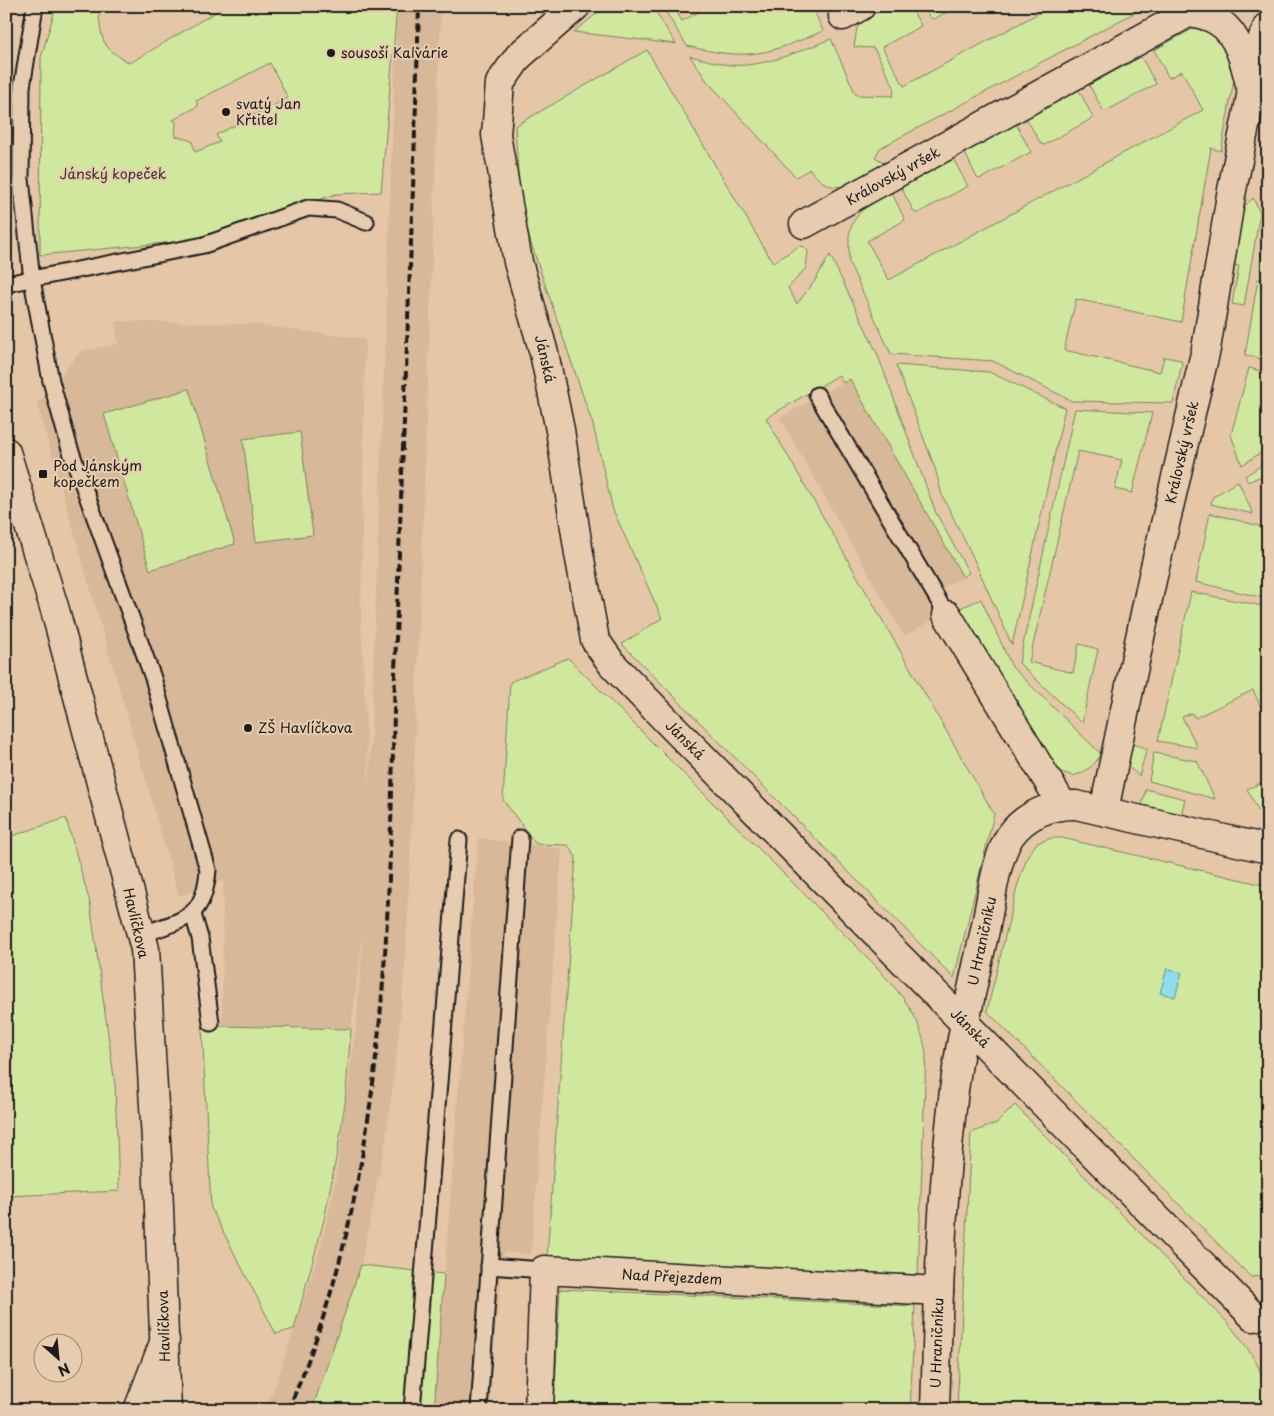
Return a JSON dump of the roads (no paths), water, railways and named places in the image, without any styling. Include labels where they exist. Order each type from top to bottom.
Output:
[{"type":"street","name":"Jánská","points":[[576,6],[519,56],[500,83],[496,135],[518,262],[544,353],[560,430],[579,554],[595,640],[612,664],[665,720],[965,1022],[1254,1318]]},
{"type":"street","name":"Královský vršek","points":[[804,224],[1196,9],[1218,21],[1234,38],[1246,65],[1252,92]]},
{"type":"street","name":"Královský vršek","points":[[1104,810],[1150,590],[1206,349],[1231,194],[1263,37],[1268,26]]},
{"type":"street","name":"Havlíčkova","points":[[6,452],[55,610],[145,949],[157,1158],[167,1410]]},
{"type":"street","points":[[947,615],[1062,804],[1104,810],[1268,850]]},
{"type":"street","name":"U Hraničníku","points":[[935,1410],[939,1290],[952,1108],[965,1022],[1002,855],[1011,836],[1025,821],[1049,808],[1062,804]]},
{"type":"street","points":[[539,1410],[544,1270]]},
{"type":"street","name":"Nad Přejezdem","points":[[544,1270],[939,1290]]},
{"type":"street","points":[[138,1410],[165,1340]]},
{"type":"lane","points":[[35,6],[22,87],[21,180],[32,280],[51,381],[69,446],[153,678],[208,870],[207,890],[193,914],[141,935]]},
{"type":"lane","points":[[6,284],[204,245],[308,208],[337,210],[366,222]]},
{"type":"lane","points":[[817,395],[947,615]]},
{"type":"lane","points":[[479,1410],[520,838]]},
{"type":"lane","points":[[412,1410],[459,840]]},
{"type":"lane","points":[[193,914],[200,938],[211,1023]]},
{"type":"lane","points":[[489,1266],[544,1270]]},
{"type":"water","points":[[1167,968],[1182,973],[1175,997],[1160,993]]},
{"type":"railway","points":[[288,1410],[323,1319],[348,1225],[367,1129],[379,1031],[391,835],[396,639],[419,6]]},
{"type":"place","name":"sousoší Kalvárie","points":[[331,53]]},
{"type":"place","name":"svatý Jan Křtitel","points":[[226,112]]},
{"type":"place","name":"Pod Jánským kopečkem","points":[[43,474]]},
{"type":"place","name":"ZŠ Havlíčkova","points":[[248,728]]},
{"type":"park label","name":"Jánský kopeček","points":[[113,174]]}]
